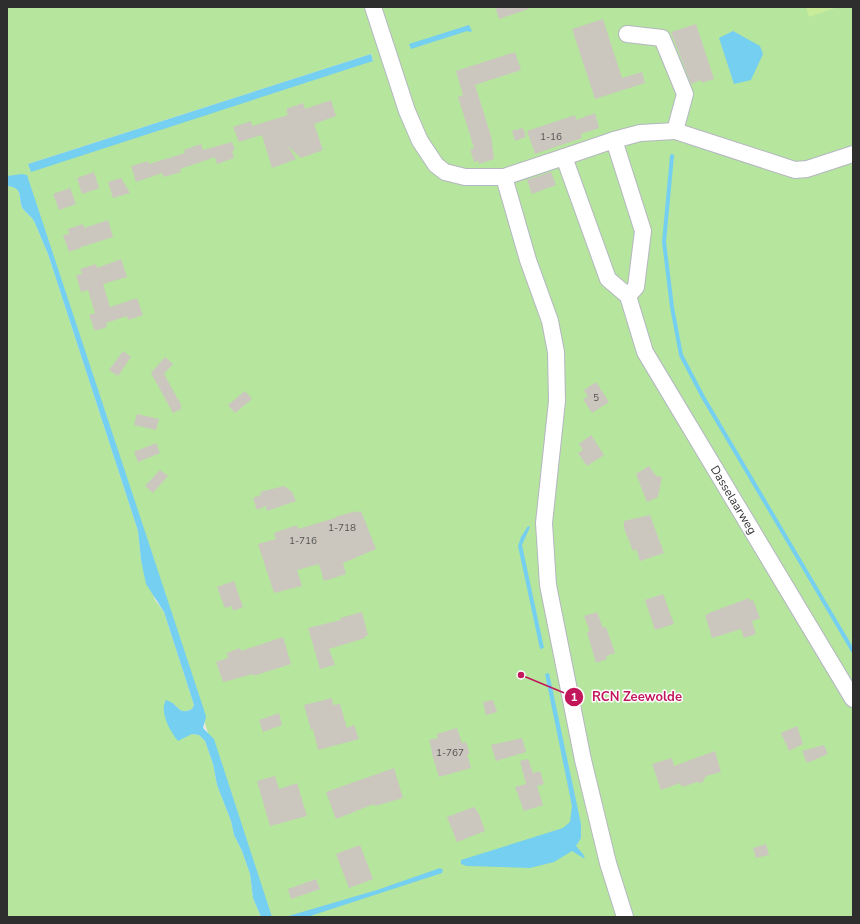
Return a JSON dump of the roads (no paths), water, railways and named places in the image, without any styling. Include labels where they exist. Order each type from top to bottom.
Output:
[{"type":"street","points":[[373,7],[407,111],[420,141],[436,165],[445,172],[465,177],[504,177],[614,140],[640,133],[675,131],[795,170],[807,169],[853,154]]},
{"type":"street","points":[[627,34],[662,38],[686,94],[675,131]]},
{"type":"street","points":[[564,157],[608,279],[628,296],[636,286],[643,230],[614,140]]},
{"type":"street","points":[[504,177],[528,260],[550,321],[556,352],[557,401],[544,523],[548,585],[583,760],[608,863],[625,917]]},
{"type":"street","name":"Dasselaarweg","points":[[628,296],[645,352],[853,699]]},
{"type":"water","points":[[469,25],[472,31],[470,32],[467,31],[411,49],[409,44]]},
{"type":"water","points":[[733,31],[760,46],[763,54],[751,80],[734,84],[719,38]]},
{"type":"water","points":[[371,54],[373,61],[31,172],[28,164]]},
{"type":"water","points":[[22,174],[27,175],[205,713],[206,717],[203,728],[214,739],[272,917],[261,917],[253,898],[250,874],[242,851],[234,835],[231,821],[217,785],[213,764],[205,741],[199,735],[192,734],[178,741],[166,721],[164,705],[166,700],[184,711],[192,709],[194,705],[164,612],[146,584],[141,560],[138,531],[48,254],[34,221],[21,205],[20,194],[13,187],[7,186],[7,176]]},
{"type":"water","points":[[528,526],[530,527],[522,545],[544,648],[540,649],[518,546],[521,537]]},
{"type":"water","points":[[549,673],[581,824],[581,838],[576,846],[583,854],[585,859],[572,851],[554,862],[530,868],[467,866],[461,864],[461,860],[563,828],[570,822],[572,806],[545,674]]},
{"type":"water","points":[[440,868],[443,870],[442,873],[307,917],[285,917],[377,890]]},
{"type":"waterway","points":[[672,156],[664,242],[672,307],[681,355],[703,397],[853,651]]},
{"type":"place","name":"RCN Zeewolde","points":[[521,675]]}]
